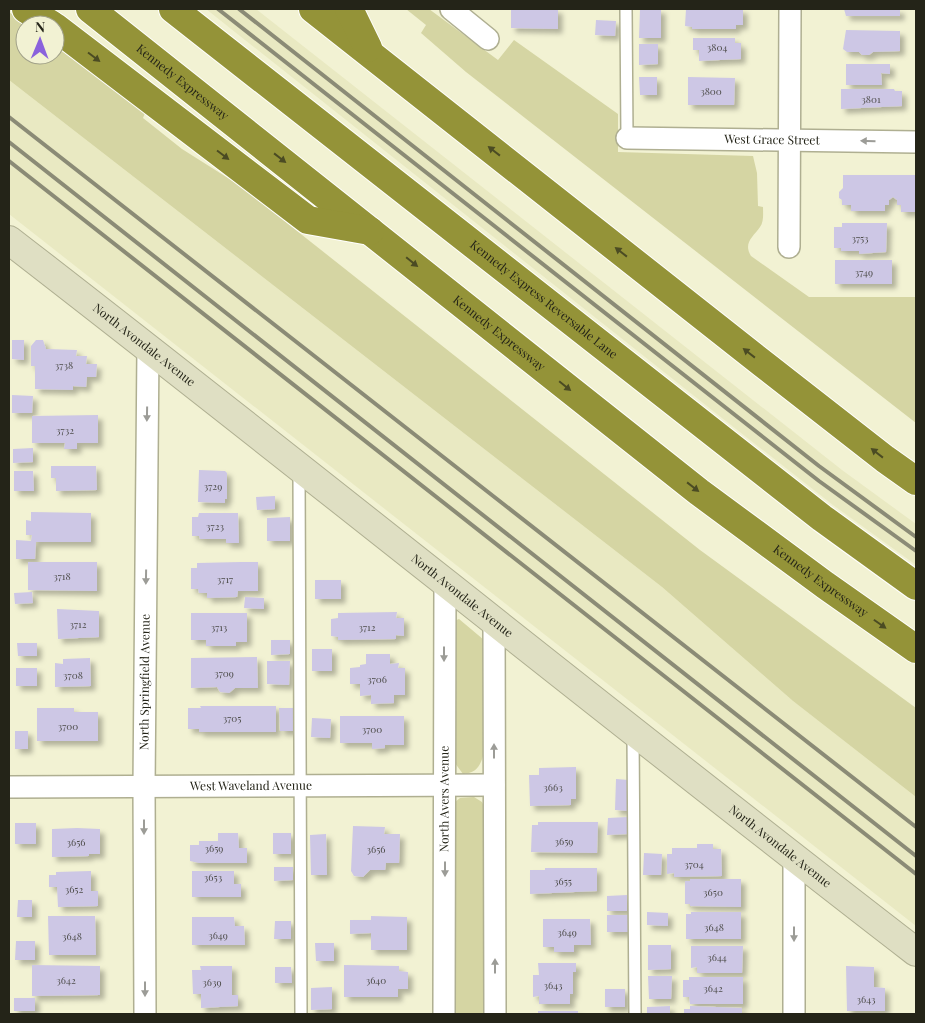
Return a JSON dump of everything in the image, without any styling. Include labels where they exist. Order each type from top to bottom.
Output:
[{"type":"highway","name":"Kennedy Expressway","points":[[90,9],[374,231],[699,492],[824,585],[916,649]]},
{"type":"highway","name":"Kennedy Express Reversable Lane","points":[[173,9],[822,518],[916,586]]},
{"type":"highway","points":[[313,9],[885,460],[916,481]]},
{"type":"highway","points":[[349,9],[371,54]]},
{"type":"highway","points":[[65,35],[308,220],[374,231]]},
{"type":"street","points":[[451,9],[488,39]]},
{"type":"street","points":[[789,248],[790,9]]},
{"type":"street","name":"West Grace Street","points":[[627,138],[916,142]]},
{"type":"street","name":"North Avondale Avenue","points":[[9,240],[494,621],[632,732],[916,952]]},
{"type":"street","name":"North Springfield Avenue","points":[[145,1014],[144,787],[148,348]]},
{"type":"street","name":"North Avers Avenue","points":[[444,1014],[445,583]]},
{"type":"street","points":[[494,621],[495,1014]]},
{"type":"street","name":"West Waveland Avenue","points":[[9,787],[494,785]]},
{"type":"street","points":[[794,858],[794,1014]]},
{"type":"lane","points":[[626,9],[627,138]]},
{"type":"lane","points":[[299,468],[301,1014]]},
{"type":"lane","points":[[632,732],[635,1014]]},
{"type":"shaded area","points":[[206,9],[256,9],[842,470],[916,524],[916,565],[833,505]]},
{"type":"shaded area","points":[[406,9],[429,9],[498,60],[514,40],[618,114],[618,152],[753,156],[757,173],[758,206],[763,207],[763,220],[748,244],[751,256],[809,297],[916,297],[916,423],[466,72],[421,33],[426,25]]},
{"type":"shaded area","points":[[9,12],[15,16],[15,65],[65,65],[65,53],[145,113],[143,118],[182,149],[239,185],[700,550],[916,708],[916,797],[793,701],[662,587],[9,80]]},
{"type":"shaded area","points":[[9,80],[662,587],[793,701],[916,797],[916,926],[9,214]]},
{"type":"shaded area","points":[[459,619],[484,640],[484,752],[478,767],[472,772],[463,774],[452,759],[454,621]]},
{"type":"shaded area","points":[[474,797],[482,802],[486,810],[487,1014],[450,1014],[455,802],[460,798]]},
{"type":"building","points":[[511,9],[558,9],[558,29],[511,28]]},
{"type":"building","points":[[640,9],[661,9],[661,38],[639,38]]},
{"type":"building","points":[[686,9],[743,9],[743,25],[736,25],[736,29],[692,29],[692,27],[685,26]]},
{"type":"building","points":[[844,9],[900,9],[900,16],[846,16]]},
{"type":"building","points":[[596,20],[616,21],[615,36],[595,35]]},
{"type":"building","points":[[846,30],[900,31],[900,51],[873,52],[869,55],[862,55],[859,52],[847,52],[843,49]]},
{"type":"building","points":[[693,38],[735,38],[735,43],[741,43],[741,59],[699,61],[699,50],[693,50]]},
{"type":"building","points":[[639,44],[658,44],[658,64],[639,65]]},
{"type":"building","points":[[846,64],[890,64],[890,74],[881,73],[882,85],[846,85]]},
{"type":"building","points":[[639,77],[657,77],[657,95],[640,95]]},
{"type":"building","points":[[688,77],[735,78],[734,105],[688,105]]},
{"type":"building","points":[[841,89],[894,89],[895,91],[902,91],[902,106],[841,109]]},
{"type":"building","points":[[843,175],[916,175],[916,212],[901,212],[901,205],[897,205],[897,200],[893,197],[889,200],[889,205],[885,205],[885,211],[851,211],[851,205],[842,205],[842,200],[839,198],[839,192],[843,188]]},
{"type":"building","points":[[842,223],[887,223],[886,252],[859,254],[859,251],[841,251],[841,248],[834,248],[834,227],[842,227]]},
{"type":"building","points":[[835,260],[892,260],[892,284],[835,284]]},
{"type":"building","points":[[12,340],[24,340],[24,360],[12,359]]},
{"type":"building","points":[[36,340],[43,340],[46,349],[77,350],[76,356],[87,356],[86,364],[97,364],[96,377],[87,377],[86,387],[73,386],[73,390],[35,389],[35,366],[31,366],[31,346]]},
{"type":"building","points":[[12,395],[33,396],[32,413],[12,413]]},
{"type":"building","points":[[98,415],[98,443],[77,443],[77,449],[64,449],[65,443],[32,443],[32,416]]},
{"type":"building","points":[[33,448],[33,462],[13,463],[13,449]]},
{"type":"building","points":[[51,466],[96,466],[97,490],[56,491],[56,478],[51,478]]},
{"type":"building","points":[[199,470],[225,471],[227,473],[227,499],[225,499],[225,503],[198,502]]},
{"type":"building","points":[[14,471],[33,471],[34,491],[14,491]]},
{"type":"building","points":[[275,496],[275,509],[257,510],[256,497]]},
{"type":"building","points":[[31,512],[91,513],[91,542],[36,542],[35,559],[16,559],[16,540],[31,541],[32,535],[26,535],[26,520],[31,521]]},
{"type":"building","points":[[199,513],[238,513],[239,543],[226,543],[226,539],[200,539],[199,536],[192,536],[192,517],[198,517]]},
{"type":"building","points":[[290,517],[290,541],[267,541],[267,518]]},
{"type":"building","points":[[28,562],[97,562],[97,591],[28,590]]},
{"type":"building","points":[[258,562],[258,591],[238,591],[237,597],[207,598],[207,593],[199,593],[198,589],[191,589],[191,568],[197,568],[197,563]]},
{"type":"building","points":[[315,580],[341,580],[341,599],[315,599]]},
{"type":"building","points":[[32,592],[33,603],[15,604],[14,593]]},
{"type":"building","points":[[245,597],[264,598],[264,609],[244,608]]},
{"type":"building","points":[[57,609],[99,611],[99,637],[58,639]]},
{"type":"building","points":[[397,612],[396,618],[404,618],[404,636],[396,635],[396,639],[338,640],[338,637],[331,636],[331,619],[338,618],[338,613]]},
{"type":"building","points":[[191,613],[247,613],[247,642],[236,642],[236,646],[206,646],[206,640],[191,640]]},
{"type":"building","points":[[271,640],[290,640],[290,654],[271,655]]},
{"type":"building","points":[[17,643],[37,643],[37,656],[18,656]]},
{"type":"building","points":[[312,649],[332,649],[332,671],[312,671]]},
{"type":"building","points":[[366,654],[390,654],[390,664],[399,663],[398,668],[405,668],[405,695],[394,695],[394,703],[371,704],[371,695],[360,696],[360,684],[350,684],[350,668],[366,664]]},
{"type":"building","points":[[257,657],[258,688],[235,688],[229,693],[220,692],[217,687],[191,688],[191,658]]},
{"type":"building","points":[[90,658],[91,686],[55,687],[55,663],[63,664],[63,659]]},
{"type":"building","points":[[267,661],[290,661],[289,685],[267,684]]},
{"type":"building","points":[[16,668],[37,668],[37,686],[16,686]]},
{"type":"building","points":[[200,706],[276,706],[276,732],[199,732],[199,729],[188,729],[188,708],[201,708]]},
{"type":"building","points":[[37,708],[74,708],[74,712],[98,712],[98,741],[37,741]]},
{"type":"building","points":[[279,708],[295,708],[295,731],[280,731]]},
{"type":"building","points":[[340,716],[404,716],[404,745],[385,745],[385,748],[372,749],[372,743],[340,743]]},
{"type":"building","points":[[312,718],[331,719],[330,738],[311,737]]},
{"type":"building","points":[[15,731],[28,731],[28,749],[15,749]]},
{"type":"building","points":[[576,767],[576,799],[571,799],[571,805],[530,806],[529,775],[539,775],[539,768]]},
{"type":"building","points":[[616,779],[629,780],[628,811],[615,810]]},
{"type":"building","points":[[627,817],[628,834],[607,835],[608,818]]},
{"type":"building","points":[[538,822],[598,822],[597,853],[531,852],[532,825],[538,825]]},
{"type":"building","points":[[15,823],[36,823],[36,844],[15,844]]},
{"type":"building","points":[[353,826],[385,827],[384,834],[400,834],[399,863],[386,863],[385,870],[370,870],[363,877],[354,876],[351,871]]},
{"type":"building","points":[[52,829],[100,829],[100,854],[52,857]]},
{"type":"building","points":[[218,833],[238,833],[239,848],[247,848],[247,863],[199,863],[190,861],[190,845],[199,845],[199,841],[218,841]]},
{"type":"building","points":[[273,833],[291,833],[291,854],[273,854]]},
{"type":"building","points":[[326,834],[327,875],[311,875],[310,835]]},
{"type":"building","points":[[697,844],[713,844],[713,849],[721,849],[722,876],[674,877],[674,873],[667,874],[667,854],[672,854],[672,848],[697,848]]},
{"type":"building","points":[[644,853],[662,854],[661,875],[643,875]]},
{"type":"building","points":[[274,867],[293,867],[293,880],[274,881]]},
{"type":"building","points":[[545,868],[597,868],[597,891],[530,894],[530,870],[545,870]]},
{"type":"building","points":[[91,871],[91,891],[98,891],[98,906],[58,907],[57,887],[49,887],[49,875],[56,875],[56,872]]},
{"type":"building","points":[[192,871],[234,871],[234,884],[241,884],[241,897],[192,897]]},
{"type":"building","points":[[690,879],[741,879],[741,907],[690,906],[690,904],[685,904],[685,881],[690,881]]},
{"type":"building","points":[[627,895],[627,911],[607,911],[607,896]]},
{"type":"building","points":[[18,900],[32,900],[32,917],[17,917]]},
{"type":"building","points":[[647,912],[668,913],[668,926],[647,925]]},
{"type":"building","points":[[691,912],[741,912],[741,939],[686,939],[686,914],[691,914]]},
{"type":"building","points":[[607,915],[628,915],[628,932],[607,932]]},
{"type":"building","points":[[48,916],[95,916],[96,955],[49,955]]},
{"type":"building","points":[[371,916],[407,917],[407,950],[371,950],[371,933],[350,934],[350,920],[371,920]]},
{"type":"building","points":[[192,917],[234,917],[235,926],[244,926],[245,945],[192,945]]},
{"type":"building","points":[[543,919],[590,919],[591,945],[574,945],[574,952],[554,952],[554,947],[543,947]]},
{"type":"building","points":[[275,921],[291,921],[291,939],[274,939]]},
{"type":"building","points":[[16,941],[35,941],[35,960],[15,960]]},
{"type":"building","points":[[315,943],[334,943],[334,961],[316,961]]},
{"type":"building","points":[[648,945],[671,945],[671,969],[648,970]]},
{"type":"building","points":[[691,946],[743,946],[742,973],[697,973],[697,967],[691,968]]},
{"type":"building","points":[[538,963],[576,963],[576,972],[573,972],[573,994],[570,994],[570,1004],[539,1004],[539,996],[533,997],[533,975],[539,975]]},
{"type":"building","points":[[32,965],[100,966],[100,995],[32,996]]},
{"type":"building","points":[[344,965],[399,966],[399,971],[408,972],[408,989],[398,989],[398,997],[344,997]]},
{"type":"building","points":[[200,966],[232,966],[232,995],[238,995],[238,1006],[201,1008],[201,994],[193,994],[192,970],[201,970]]},
{"type":"building","points":[[846,966],[874,967],[874,987],[885,988],[885,1011],[847,1011]]},
{"type":"building","points":[[275,967],[291,967],[292,983],[275,983]]},
{"type":"building","points":[[648,976],[672,976],[671,999],[649,999]]},
{"type":"building","points":[[689,977],[743,977],[743,1004],[690,1004],[689,997],[683,997],[683,980],[689,980]]},
{"type":"building","points":[[332,987],[332,1009],[311,1010],[311,988]]},
{"type":"building","points":[[605,989],[625,989],[625,1007],[605,1007]]},
{"type":"building","points":[[14,998],[35,998],[35,1011],[14,1011]]},
{"type":"building","points":[[670,1006],[670,1014],[647,1014],[647,1007]]},
{"type":"building","points":[[690,1006],[742,1008],[742,1014],[684,1014],[684,1009],[690,1009]]},
{"type":"building","points":[[538,1011],[578,1011],[578,1014],[538,1014]]},
{"type":"railway","points":[[218,9],[819,481],[916,551]]},
{"type":"railway","points":[[239,9],[819,466],[916,537]]},
{"type":"railway","points":[[9,117],[916,827]]},
{"type":"railway","points":[[9,142],[916,856]]},
{"type":"railway","points":[[9,161],[916,874]]}]
